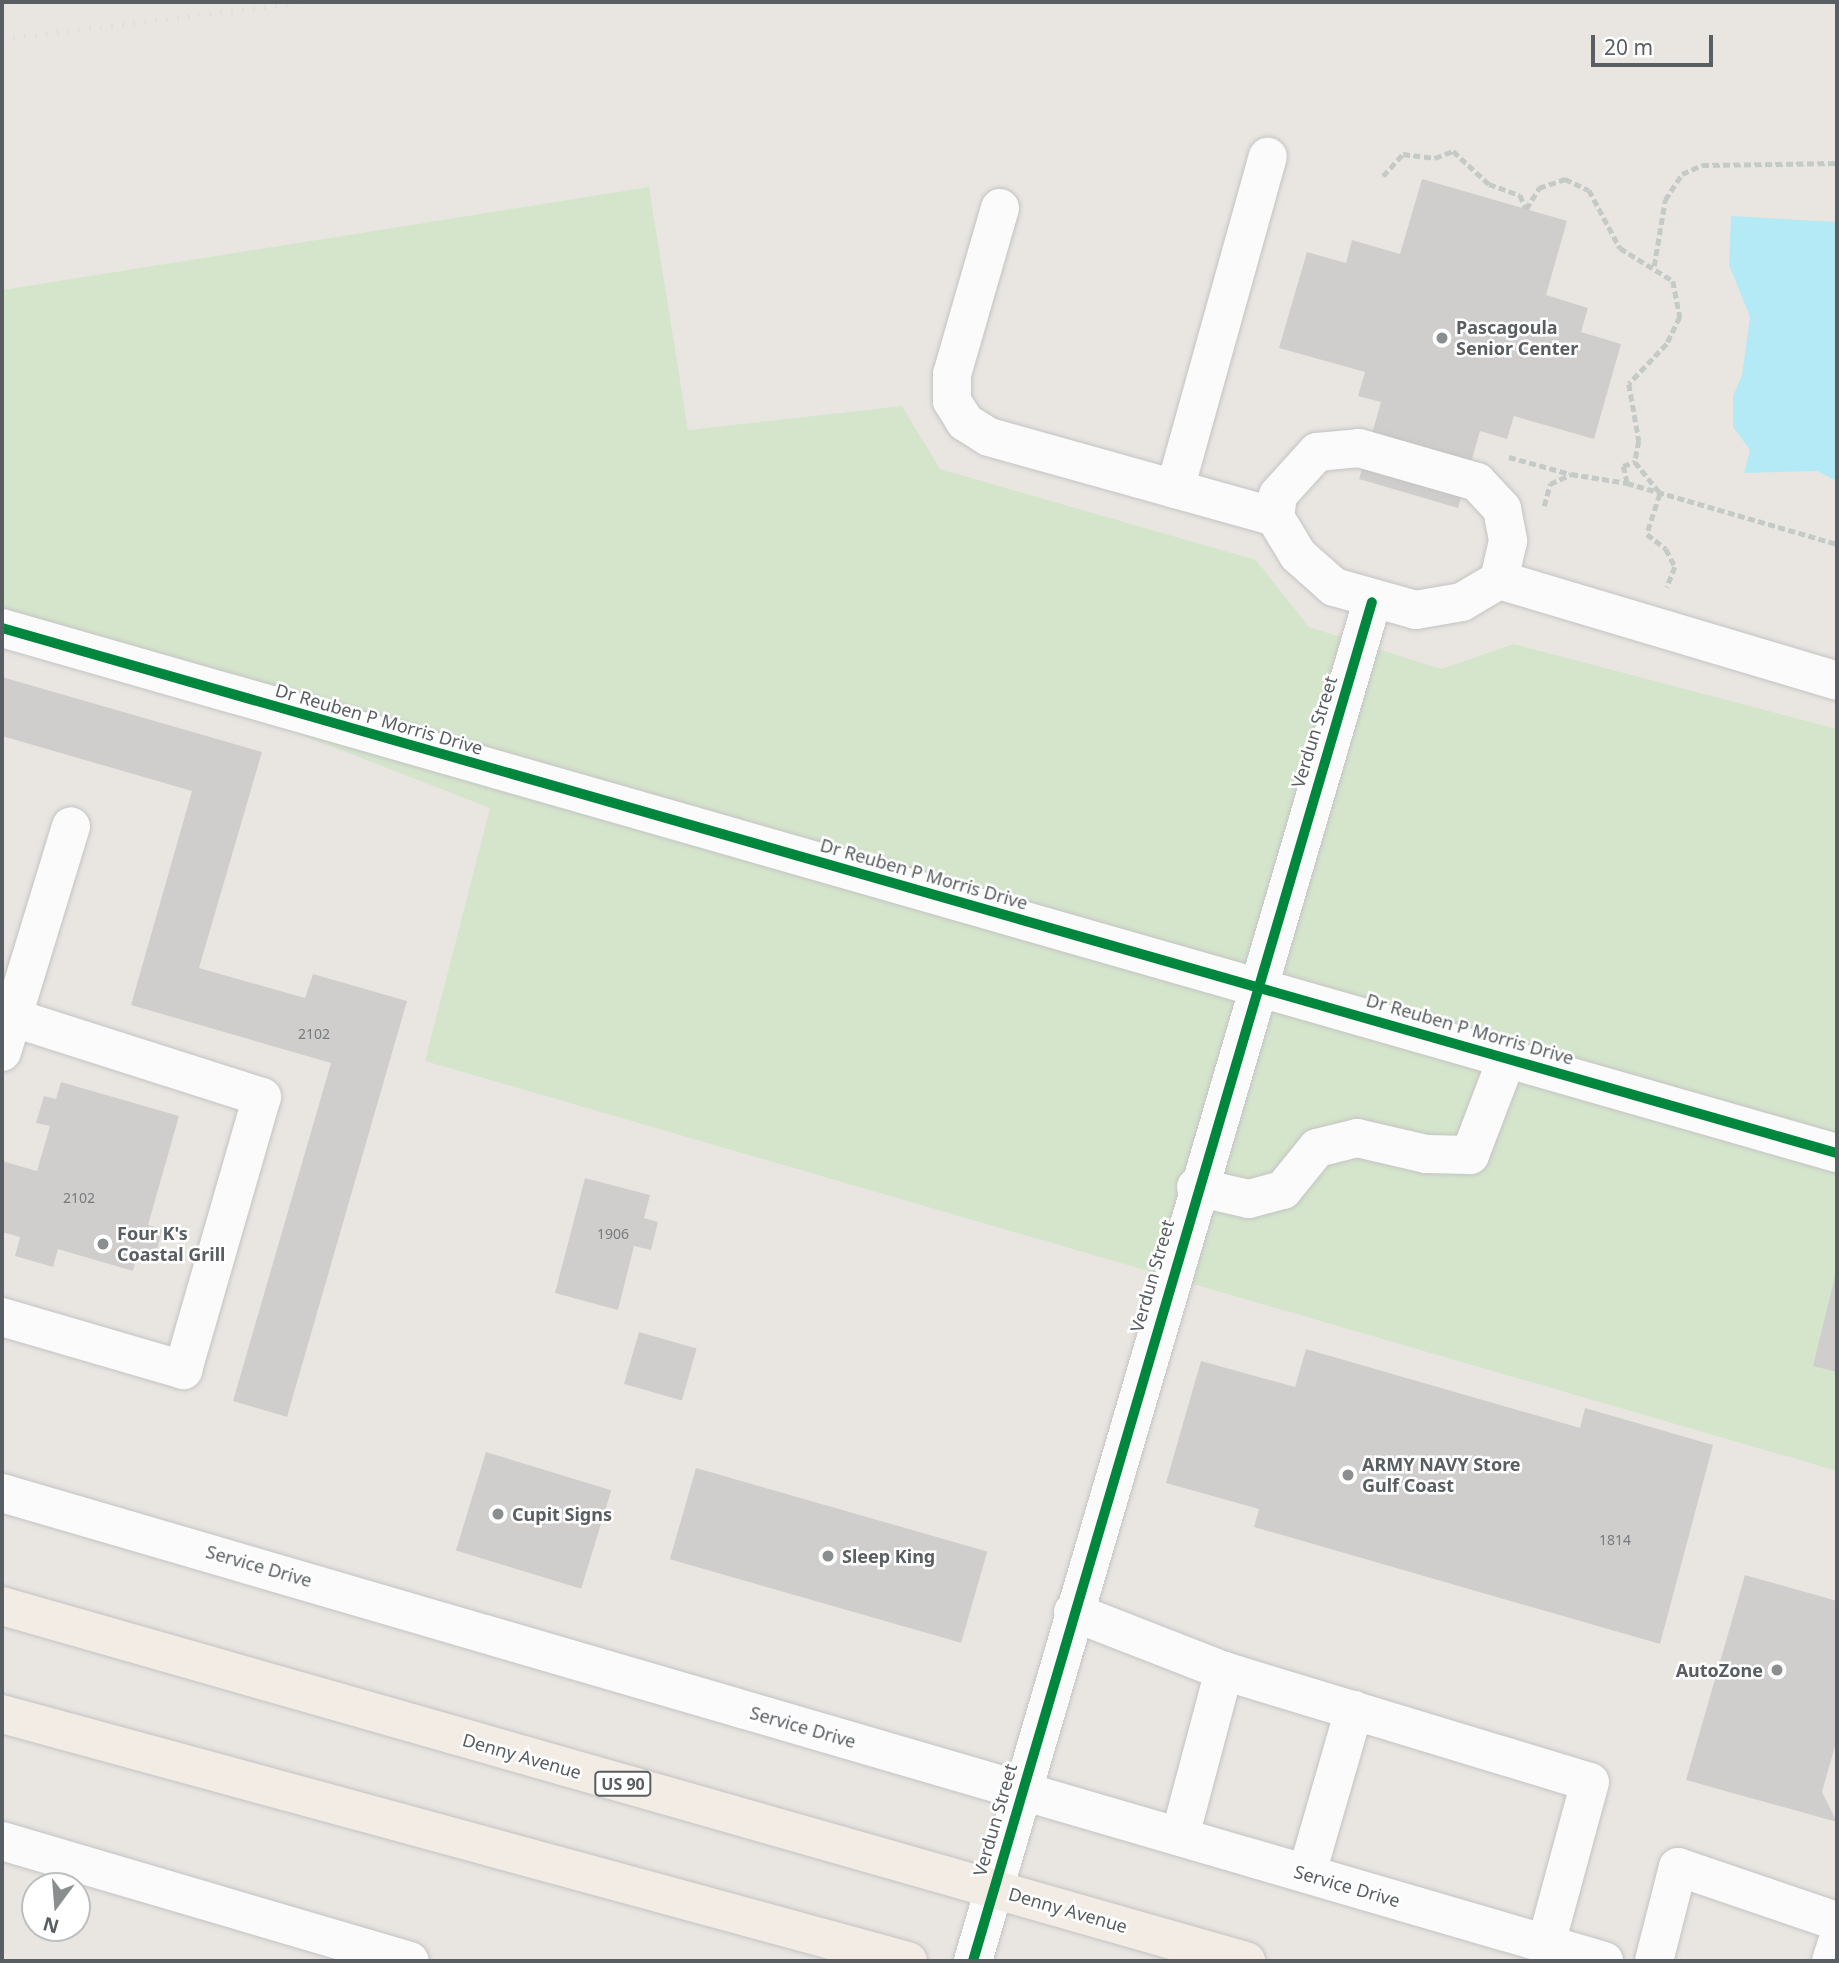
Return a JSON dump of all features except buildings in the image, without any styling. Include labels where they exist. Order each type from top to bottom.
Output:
[{"type":"main road","name":"Denny Avenue","points":[[2,1606],[1246,1961]]},
{"type":"main road","points":[[2,1714],[908,1961]]},
{"type":"street","points":[[1175,489],[1268,156]]},
{"type":"street","points":[[1000,208],[951,374],[952,401],[965,422],[989,437],[1275,517]]},
{"type":"street","points":[[1499,580],[1508,541],[1502,509],[1476,482],[1425,463],[1359,448],[1317,452],[1279,495],[1275,517],[1298,555],[1334,587],[1372,602],[1416,610],[1462,601],[1499,580],[1837,681]]},
{"type":"street","name":"Verdun Street","points":[[973,1961],[1254,985],[1372,602]]},
{"type":"street","name":"Dr Reuben P Morris Drive","points":[[2,628],[1837,1153]]},
{"type":"street","points":[[2,1317],[183,1370],[262,1097],[7,1035],[71,827]]},
{"type":"street","points":[[1196,1187],[1249,1199],[1283,1190],[1317,1148],[1357,1138],[1426,1154],[1470,1155],[1507,1058]]},
{"type":"street","name":"Service Drive","points":[[2,1493],[1604,1961]]},
{"type":"street","points":[[1073,1612],[1224,1671],[1590,1782],[1546,1944]]},
{"type":"street","points":[[1180,1836],[1224,1671]]},
{"type":"street","points":[[1307,1874],[1353,1710]]},
{"type":"street","points":[[2,1841],[410,1961]]},
{"type":"street","points":[[1654,1961],[1678,1867],[1837,1921]]},
{"type":"street","points":[[1831,1961],[1837,1943]]},
{"type":"path","points":[[1383,176],[1403,153],[1435,158],[1453,151],[1489,184],[1520,195],[1526,209],[1539,188],[1564,179],[1588,190],[1620,248],[1654,266],[1673,281],[1679,317],[1667,344],[1629,384],[1639,441],[1635,462],[1660,494]]},
{"type":"path","points":[[1654,266],[1665,200],[1682,174],[1702,165],[1837,163]]},
{"type":"path","points":[[1506,459],[1513,454],[1571,474],[1628,484],[1837,544]]},
{"type":"path","points":[[1628,484],[1623,466],[1635,462]]},
{"type":"path","points":[[1544,520],[1550,484],[1571,474]]},
{"type":"path","points":[[1659,592],[1668,588],[1675,567],[1666,549],[1647,534],[1660,494]]},
{"type":"green space","points":[[649,187],[688,430],[902,406],[940,469],[1256,560],[1309,627],[1441,669],[1514,644],[1837,729],[1837,1471],[425,1061],[490,808],[2,619],[2,290]]},
{"type":"water","points":[[1731,216],[1837,222],[1837,481],[1817,471],[1744,473],[1750,450],[1733,427],[1733,396],[1742,375],[1750,317],[1729,265]]},
{"type":"railway","points":[[2,39],[303,2]]},
{"type":"cycle path","points":[[973,1961],[1372,602]]},
{"type":"cycle path","points":[[2,628],[1837,1153]]},
{"type":"place","name":"Pascagoula Senior Center","points":[[1442,338]]},
{"type":"place","name":"Four K's Coastal Grill","points":[[103,1244]]},
{"type":"place","name":"ARMY NAVY Store Gulf Coast","points":[[1348,1475]]},
{"type":"place","name":"Cupit Signs","points":[[498,1514]]},
{"type":"place","name":"Sleep King","points":[[828,1556]]},
{"type":"place","name":"AutoZone","points":[[1777,1670]]}]
